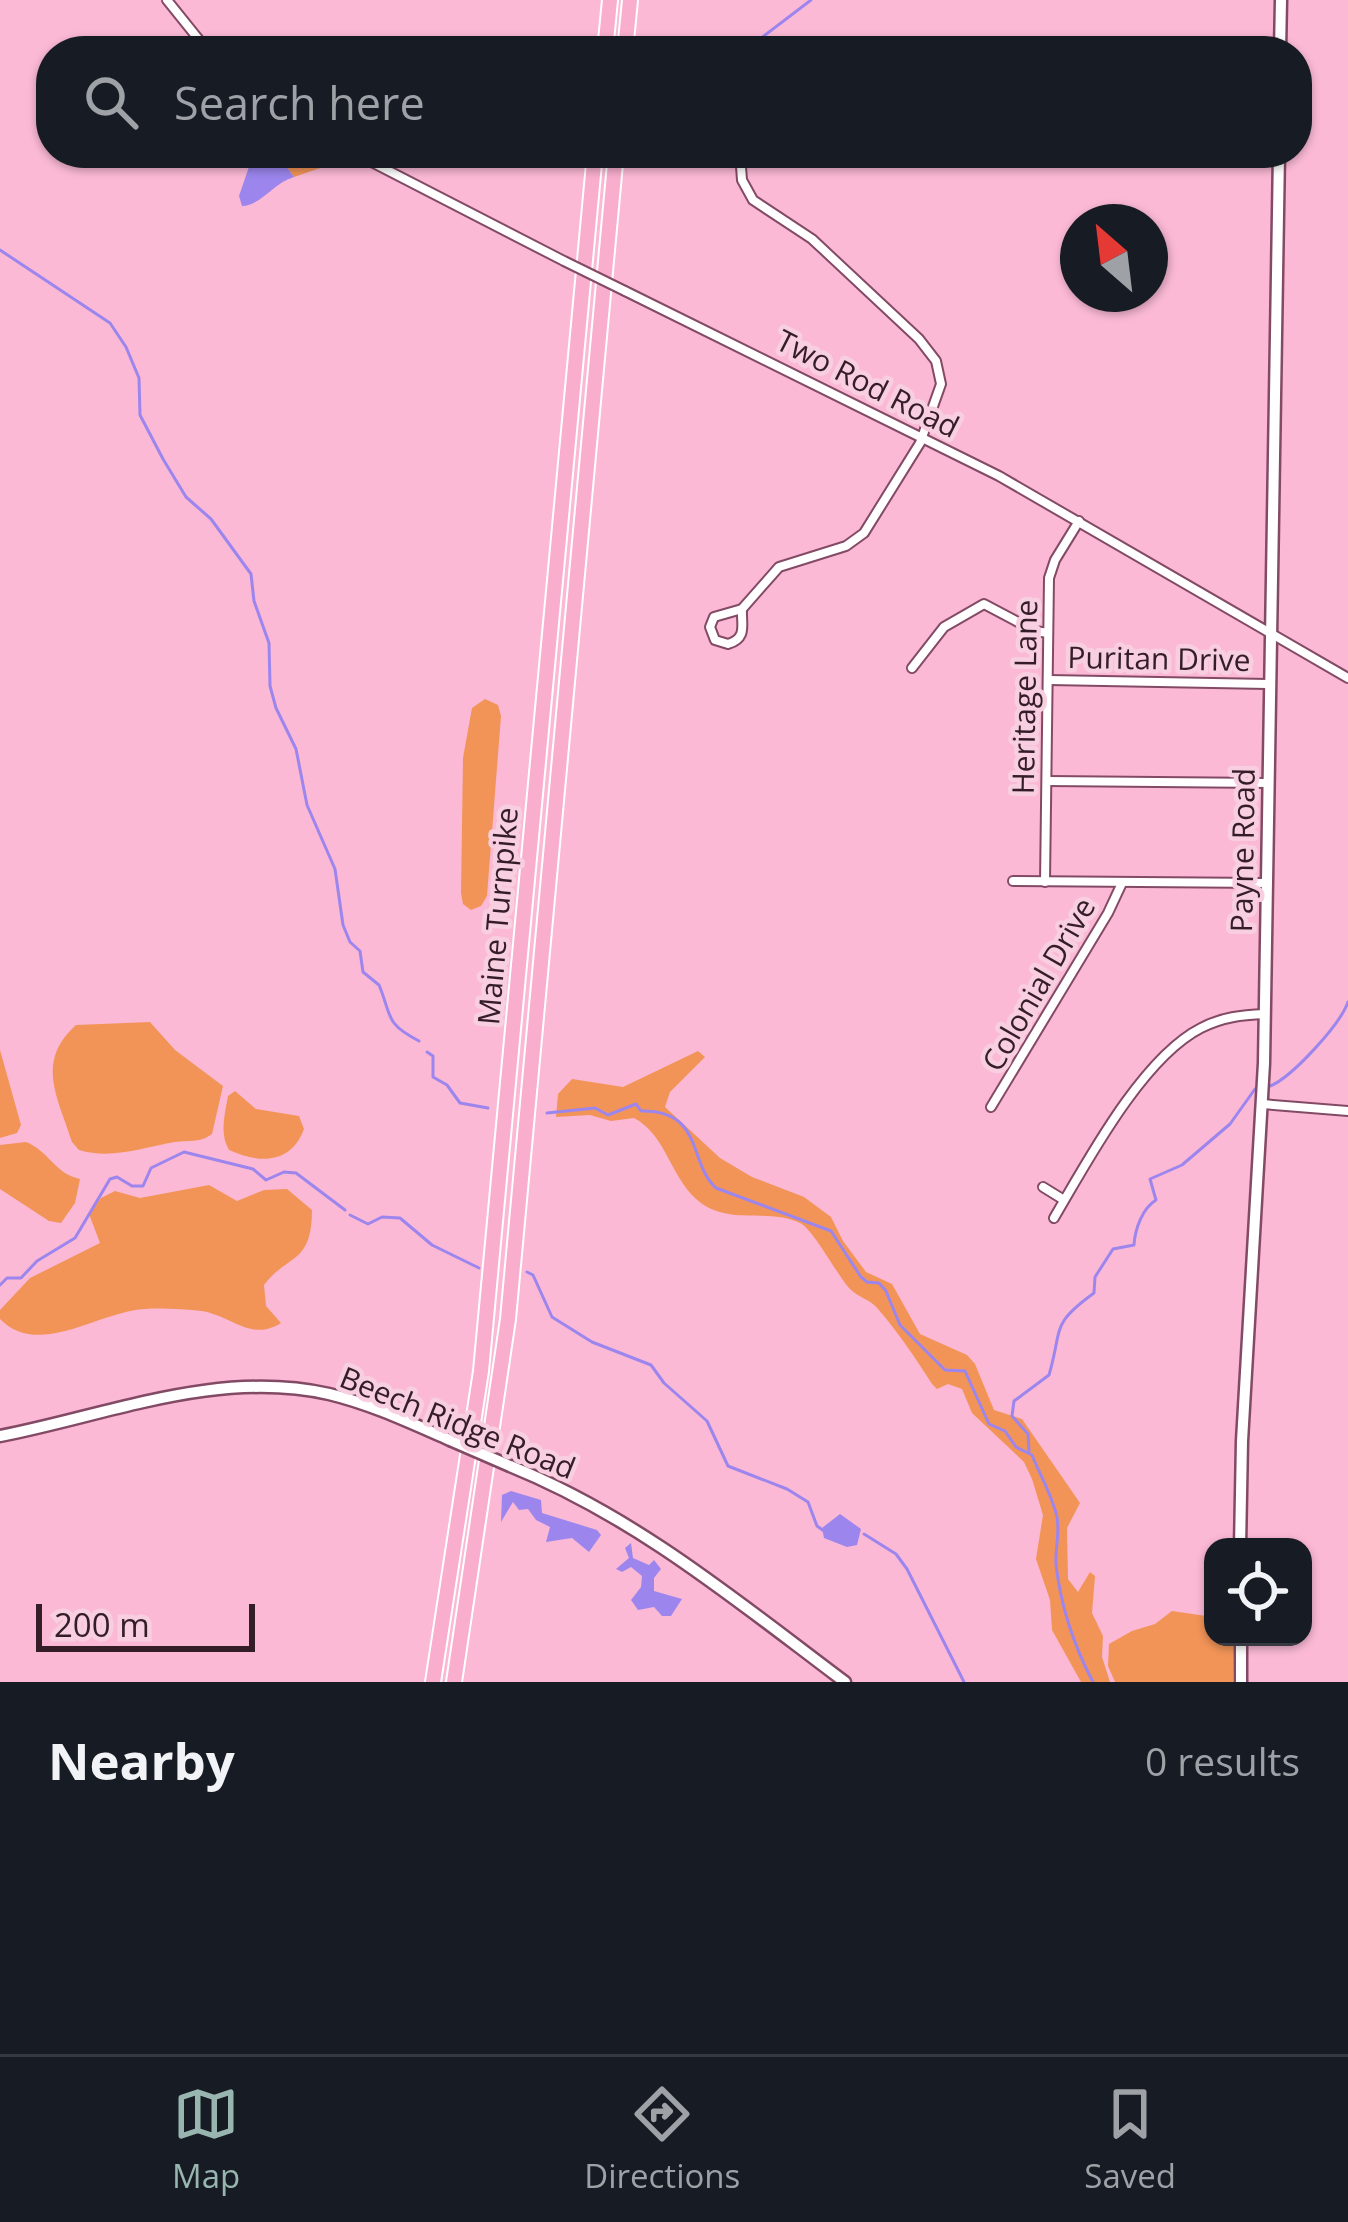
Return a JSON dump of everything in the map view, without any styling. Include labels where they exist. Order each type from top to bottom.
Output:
[{"type":"highway","points":[[606,36],[610,0]]},
{"type":"highway","points":[[626,36],[630,0]]},
{"type":"highway","name":"Maine Turnpike","points":[[433,1682],[481,1371],[594,168]]},
{"type":"highway","name":"Maine Turnpike","points":[[454,1682],[508,1319],[615,168]]},
{"type":"main road","points":[[1280,36],[1281,0]]},
{"type":"main road","name":"Payne Road","points":[[1240,1538],[1265,1014],[1279,168]]},
{"type":"main road","name":"Beech Ridge Road","points":[[0,1436],[207,1389],[254,1386],[348,1399],[574,1493],[638,1529],[845,1682]]},
{"type":"main road","points":[[1240,1646],[1240,1682]]},
{"type":"street","points":[[167,0],[196,36]]},
{"type":"street","name":"Two Rod Road","points":[[383,168],[922,437],[1079,521],[1348,678]]},
{"type":"street","points":[[741,168],[742,180],[757,204],[812,238],[932,354],[940,372],[940,389],[922,437],[861,536],[846,546],[779,567],[742,609],[740,638],[728,644],[718,642],[711,633],[712,619],[718,613],[742,609]]},
{"type":"street","name":"Heritage Lane","points":[[1046,882],[1051,570],[1079,521]]},
{"type":"street","points":[[912,668],[944,626],[984,604],[1048,633]]},
{"type":"street","name":"Puritan Drive","points":[[1049,680],[1268,684]]},
{"type":"street","points":[[1048,781],[1267,783]]},
{"type":"street","points":[[1013,881],[1265,884]]},
{"type":"street","name":"Colonial Drive","points":[[991,1107],[1122,884]]},
{"type":"street","points":[[1054,1218],[1113,1118],[1178,1044],[1220,1020],[1265,1014]]},
{"type":"street","points":[[1262,1104],[1348,1111]]},
{"type":"street","points":[[1042,1187],[1064,1200]]},
{"type":"shaded area","points":[[249,168],[287,168],[294,177],[256,202],[242,206],[239,196]]},
{"type":"shaded area","points":[[287,168],[320,168],[294,177]]},
{"type":"shaded area","points":[[485,699],[498,705],[501,716],[487,896],[471,910],[463,904],[461,893],[463,758],[472,708]]},
{"type":"shaded area","points":[[150,1022],[175,1050],[223,1086],[212,1134],[116,1153],[79,1150],[72,1142],[53,1080],[63,1039],[76,1025]]},
{"type":"shaded area","points":[[0,1050],[21,1125],[17,1133],[0,1138]]},
{"type":"shaded area","points":[[698,1051],[705,1057],[670,1092],[665,1107],[720,1158],[752,1177],[804,1197],[831,1217],[866,1272],[892,1284],[920,1334],[967,1355],[975,1364],[994,1410],[1022,1419],[1080,1503],[1067,1528],[1068,1579],[1078,1592],[1090,1572],[1095,1576],[1092,1613],[1103,1636],[1102,1657],[1110,1682],[1081,1682],[1052,1630],[1050,1600],[1036,1559],[1043,1515],[1024,1462],[972,1413],[962,1389],[948,1384],[937,1389],[932,1384],[885,1318],[849,1288],[805,1227],[788,1219],[725,1213],[701,1203],[654,1135],[634,1118],[556,1117],[558,1094],[572,1079],[623,1087]]},
{"type":"shaded area","points":[[235,1091],[256,1109],[299,1116],[304,1129],[291,1149],[263,1159],[229,1150],[224,1123],[228,1096]]},
{"type":"shaded area","points":[[26,1142],[80,1179],[75,1203],[61,1223],[49,1221],[0,1189],[0,1145]]},
{"type":"shaded area","points":[[209,1185],[237,1201],[264,1190],[287,1189],[312,1210],[303,1250],[264,1285],[266,1306],[281,1323],[260,1330],[202,1311],[145,1309],[33,1335],[0,1319],[0,1310],[30,1278],[100,1243],[89,1214],[101,1198],[115,1191],[140,1198]]},
{"type":"shaded area","points":[[511,1491],[541,1500],[542,1513],[601,1535],[589,1552],[572,1538],[546,1542],[550,1527],[513,1502],[501,1522],[502,1495]]},
{"type":"shaded area","points":[[840,1514],[861,1529],[857,1545],[847,1547],[824,1538],[822,1528]]},
{"type":"shaded area","points":[[631,1543],[633,1558],[649,1565],[654,1560],[661,1569],[654,1578],[654,1591],[682,1599],[671,1616],[662,1616],[654,1607],[638,1610],[631,1600],[641,1587],[642,1576],[631,1567],[622,1572],[616,1569],[629,1558],[625,1548]]},
{"type":"shaded area","points":[[1172,1611],[1204,1616],[1204,1646],[1234,1646],[1233,1682],[1115,1682],[1108,1666],[1109,1644],[1155,1624]]},
{"type":"waterway","points":[[764,36],[811,0]]},
{"type":"waterway","points":[[0,250],[110,323],[139,378],[140,415],[163,459],[186,497],[211,519],[251,574],[254,601],[269,643],[270,686],[296,749],[307,805],[335,869],[343,925],[360,951],[363,972],[379,985],[394,1024],[419,1041]]},
{"type":"waterway","points":[[1270,1086],[1314,1050],[1348,1002]]},
{"type":"waterway","points":[[427,1052],[433,1056],[433,1077],[447,1085],[460,1103],[488,1108]]},
{"type":"waterway","points":[[1029,1451],[1028,1434],[1012,1416],[1014,1401],[1049,1375],[1064,1320],[1094,1293],[1095,1277],[1113,1249],[1134,1245],[1140,1219],[1156,1200],[1150,1179],[1182,1165],[1230,1124],[1255,1089]]},
{"type":"waterway","points":[[547,1113],[595,1108],[608,1115],[636,1104],[641,1111],[661,1113],[685,1128],[716,1188],[831,1231],[861,1277],[886,1291],[900,1325],[945,1370],[965,1371],[989,1424],[1005,1431],[1016,1447],[1032,1455],[1057,1517],[1056,1565],[1065,1610],[1093,1682]]},
{"type":"waterway","points":[[0,1285],[7,1278],[21,1278],[37,1261],[75,1238],[110,1179],[143,1186],[151,1168],[184,1152],[253,1169],[266,1180],[284,1172],[296,1173],[345,1210]]},
{"type":"waterway","points":[[350,1215],[368,1224],[382,1217],[400,1218],[432,1245],[479,1268]]},
{"type":"waterway","points":[[527,1272],[533,1275],[552,1317],[592,1342],[651,1365],[707,1421],[728,1466],[808,1502],[817,1526],[824,1531]]},
{"type":"waterway","points":[[864,1534],[896,1554],[907,1569],[964,1682]]}]
